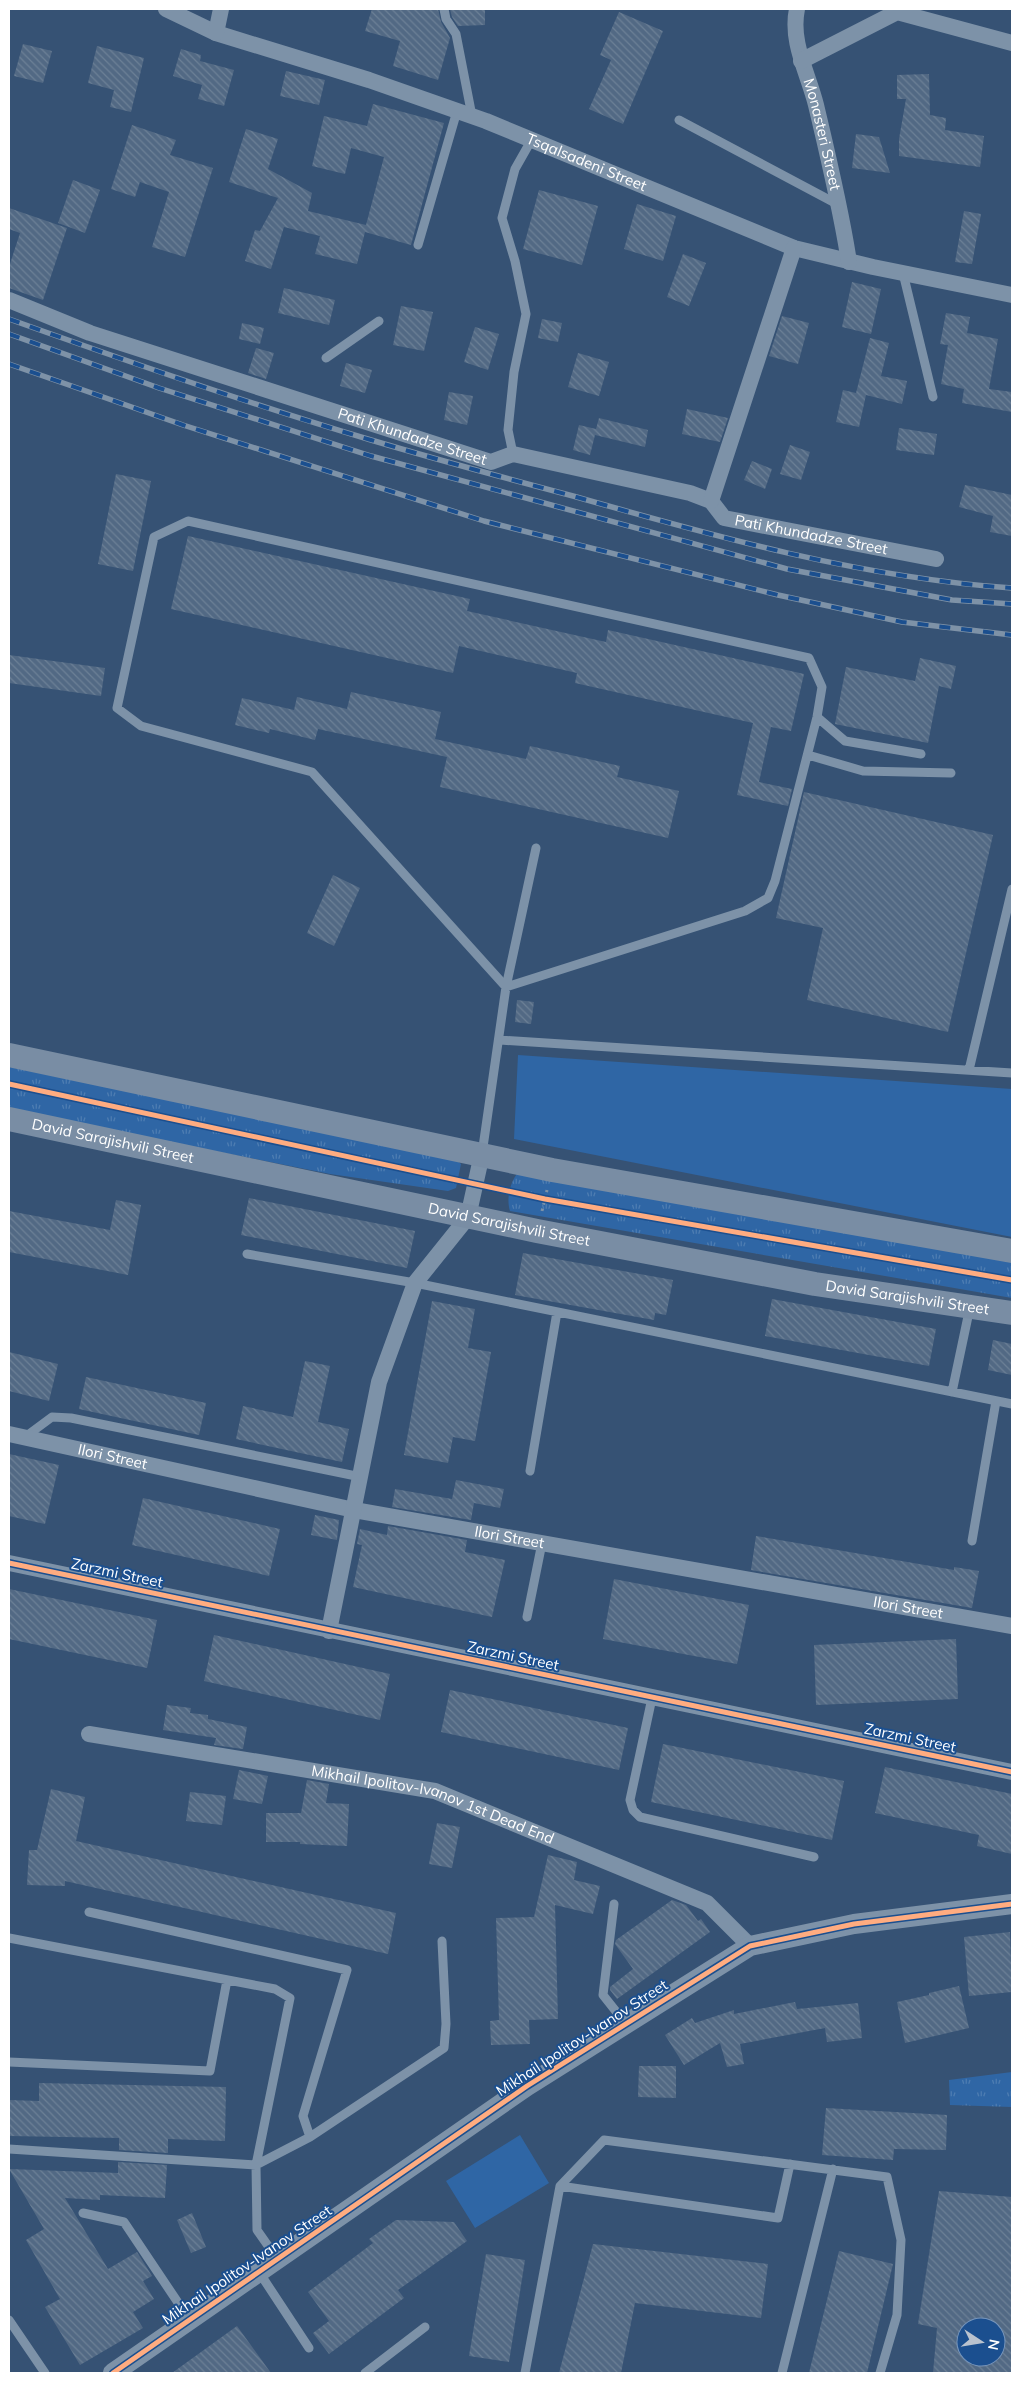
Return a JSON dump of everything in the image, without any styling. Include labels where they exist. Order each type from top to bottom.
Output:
[{"type":"main road","points":[[9,1055],[552,1170],[1012,1251]]},
{"type":"main road","name":"David Sarajishvili Street","points":[[9,1119],[537,1231],[816,1284],[1012,1313]]},
{"type":"street","name":"Tsqalsadeni Street","points":[[166,9],[216,33],[369,80],[464,113],[532,139],[794,248],[849,262],[1012,295]]},
{"type":"street","points":[[216,33],[221,9]]},
{"type":"street","name":"Monasteri Street","points":[[797,9],[793,24],[801,60],[815,102],[849,262]]},
{"type":"street","points":[[801,60],[897,12],[1012,43]]},
{"type":"street","points":[[711,501],[794,248]]},
{"type":"street","name":"Pati Khundadze Street","points":[[9,300],[100,336],[491,462],[513,454],[690,493],[711,501],[724,518],[936,559]]},
{"type":"street","points":[[329,1631],[379,1382],[415,1284],[468,1217],[482,1154]]},
{"type":"street","name":"Ilori Street","points":[[9,1434],[354,1510],[1012,1626]]},
{"type":"street","name":"Zarzmi Street","points":[[9,1563],[1012,1772]]},
{"type":"street","name":"Mikhail Ipolitov-Ivanov 1st Dead End","points":[[89,1734],[435,1791],[707,1902],[750,1946]]},
{"type":"street","name":"Mikhail Ipolitov-Ivanov Street","points":[[113,2373],[527,2086],[750,1946],[854,1924],[1012,1904]]},
{"type":"lane","points":[[418,245],[464,113],[456,34],[446,19],[444,9]]},
{"type":"lane","points":[[679,120],[837,204]]},
{"type":"lane","points":[[513,454],[508,430],[514,372],[526,314],[502,218],[515,169],[532,139]]},
{"type":"lane","points":[[902,273],[933,397]]},
{"type":"lane","points":[[326,358],[379,321]]},
{"type":"lane","points":[[188,521],[809,658],[822,687],[817,717],[775,881],[768,898],[745,911],[506,987],[312,772],[141,726],[117,708],[154,537],[188,521]]},
{"type":"lane","points":[[817,717],[845,741],[921,754]]},
{"type":"lane","points":[[808,756],[863,771],[951,773]]},
{"type":"lane","points":[[482,1154],[500,1040],[506,987],[536,848]]},
{"type":"lane","points":[[969,1070],[1012,890]]},
{"type":"lane","points":[[500,1040],[1012,1073]]},
{"type":"lane","points":[[247,1254],[415,1284],[1012,1404]]},
{"type":"lane","points":[[952,1392],[970,1306]]},
{"type":"lane","points":[[530,1471],[557,1312]]},
{"type":"lane","points":[[972,1541],[996,1401]]},
{"type":"lane","points":[[25,1438],[52,1416],[71,1418],[361,1477]]},
{"type":"lane","points":[[527,1616],[542,1543]]},
{"type":"lane","points":[[652,1698],[630,1800],[633,1810],[640,1817],[814,1857]]},
{"type":"lane","points":[[614,1904],[603,1995],[626,2024]]},
{"type":"lane","points":[[89,1912],[346,1970],[303,2116],[310,2137]]},
{"type":"lane","points":[[9,1938],[275,1989],[290,1998],[256,2165],[257,2230],[278,2260]]},
{"type":"lane","points":[[9,2149],[256,2165],[310,2137],[444,2048],[446,2024],[442,1941]]},
{"type":"lane","points":[[9,2062],[210,2071],[227,1980]]},
{"type":"lane","points":[[526,2373],[560,2186],[604,2140],[887,2177],[902,2240],[897,2315],[880,2373]]},
{"type":"lane","points":[[560,2186],[778,2218],[790,2164]]},
{"type":"lane","points":[[782,2373],[834,2169]]},
{"type":"lane","points":[[83,2213],[124,2222],[189,2319]]},
{"type":"lane","points":[[259,2272],[309,2348]]},
{"type":"lane","points":[[9,2320],[45,2373]]},
{"type":"lane","points":[[365,2373],[425,2327]]},
{"type":"path","points":[[537,1231],[552,1170]]},
{"type":"path","points":[[536,1197],[555,1200]]},
{"type":"green space","points":[[518,1055],[1012,1089],[1012,1237],[514,1139]]},
{"type":"green space","points":[[9,1067],[453,1157],[461,1164],[456,1188],[448,1191],[330,1174],[9,1110]]},
{"type":"green space","points":[[519,1171],[1012,1258],[1012,1298],[510,1211],[508,1201],[510,1190],[513,1180]]},
{"type":"green space","points":[[1012,2072],[1012,2107],[950,2105],[949,2080]]},
{"type":"green space","points":[[520,2135],[549,2183],[475,2228],[446,2181]]},
{"type":"building","points":[[372,9],[438,9],[441,22],[450,38],[438,80],[393,66],[400,41],[365,31]]},
{"type":"building","points":[[450,9],[485,9],[485,25],[458,26],[452,17]]},
{"type":"building","points":[[619,12],[663,31],[623,124],[589,109],[611,60],[600,55]]},
{"type":"building","points":[[23,44],[52,51],[43,83],[14,76]]},
{"type":"building","points":[[97,46],[144,58],[131,112],[110,107],[114,90],[88,83]]},
{"type":"building","points":[[181,49],[201,55],[200,61],[234,70],[224,106],[198,99],[202,85],[173,76]]},
{"type":"building","points":[[286,71],[325,80],[319,105],[280,96]]},
{"type":"building","points":[[929,74],[930,115],[946,118],[945,130],[984,136],[980,167],[899,156],[899,139],[906,99],[897,99],[897,75]]},
{"type":"building","points":[[373,104],[444,123],[411,245],[365,232],[357,264],[315,254],[320,236],[284,227],[271,269],[245,261],[255,230],[260,231],[278,198],[229,182],[246,129],[278,139],[268,169],[312,193],[308,211],[366,225],[384,157],[351,148],[345,174],[312,166],[324,116],[367,126]]},
{"type":"building","points":[[132,125],[176,140],[170,155],[213,168],[185,257],[152,247],[169,192],[140,182],[135,197],[111,189]]},
{"type":"building","points":[[856,134],[879,137],[890,173],[852,168]]},
{"type":"building","points":[[73,180],[100,190],[85,233],[58,223]]},
{"type":"building","points":[[539,190],[598,206],[582,265],[523,249]]},
{"type":"building","points":[[637,204],[676,216],[663,261],[624,249]]},
{"type":"building","points":[[9,208],[67,228],[43,300],[9,288],[9,267],[20,233],[9,229]]},
{"type":"building","points":[[964,211],[981,214],[972,264],[955,262]]},
{"type":"building","points":[[683,254],[706,263],[689,306],[667,297]]},
{"type":"building","points":[[852,282],[881,289],[871,334],[842,327]]},
{"type":"building","points":[[284,288],[335,300],[329,325],[278,313]]},
{"type":"building","points":[[401,306],[433,312],[424,351],[393,345]]},
{"type":"building","points":[[946,313],[970,317],[967,333],[998,339],[989,389],[1012,392],[1012,412],[962,403],[964,389],[941,384],[948,345],[940,344]]},
{"type":"building","points":[[782,316],[809,323],[798,364],[769,356]]},
{"type":"building","points":[[542,319],[562,323],[558,342],[538,338]]},
{"type":"building","points":[[242,323],[264,328],[260,344],[239,339]]},
{"type":"building","points":[[475,327],[499,334],[488,370],[464,362]]},
{"type":"building","points":[[870,338],[889,343],[881,376],[907,381],[902,404],[866,395],[859,427],[836,422],[843,390],[856,393]]},
{"type":"building","points":[[256,348],[274,353],[266,379],[248,373]]},
{"type":"building","points":[[578,353],[609,362],[599,396],[568,387]]},
{"type":"building","points":[[346,363],[372,370],[365,393],[340,386]]},
{"type":"building","points":[[449,392],[473,396],[467,425],[444,420]]},
{"type":"building","points":[[687,409],[728,418],[720,442],[682,434]]},
{"type":"building","points":[[599,418],[648,430],[645,447],[595,435],[590,455],[573,450],[579,425],[596,429]]},
{"type":"building","points":[[899,428],[937,434],[934,455],[896,450]]},
{"type":"building","points":[[790,445],[810,452],[801,480],[780,474]]},
{"type":"building","points":[[752,461],[772,469],[765,489],[744,480]]},
{"type":"building","points":[[116,474],[151,481],[133,571],[98,564]]},
{"type":"building","points":[[965,485],[1012,495],[1012,536],[990,532],[993,516],[959,507]]},
{"type":"building","points":[[188,536],[470,599],[467,611],[606,642],[608,630],[804,674],[791,731],[771,727],[759,782],[792,789],[788,806],[737,795],[753,723],[575,683],[577,673],[459,646],[453,673],[171,609]]},
{"type":"building","points":[[9,655],[105,668],[101,696],[9,683]]},
{"type":"building","points":[[920,658],[956,666],[951,689],[939,686],[928,743],[835,724],[846,667],[915,681]]},
{"type":"building","points":[[351,692],[441,712],[435,739],[526,759],[530,746],[620,766],[617,777],[679,791],[668,838],[440,787],[447,757],[318,729],[315,740],[270,729],[269,733],[235,725],[242,698],[294,710],[297,697],[347,709]]},
{"type":"building","points":[[804,792],[993,835],[948,1032],[807,1000],[823,928],[776,918]]},
{"type":"building","points":[[333,875],[360,888],[334,946],[307,933]]},
{"type":"building","points":[[517,1000],[534,1002],[531,1024],[515,1022]]},
{"type":"building","points":[[249,1198],[415,1231],[407,1268],[241,1235]]},
{"type":"building","points":[[116,1200],[141,1205],[128,1275],[9,1252],[9,1211],[110,1230]]},
{"type":"building","points":[[523,1253],[673,1280],[666,1315],[655,1313],[654,1320],[515,1295]]},
{"type":"building","points":[[772,1299],[936,1329],[929,1366],[765,1336]]},
{"type":"building","points":[[432,1301],[475,1309],[468,1348],[491,1352],[475,1441],[453,1437],[448,1463],[404,1455]]},
{"type":"building","points":[[993,1340],[1012,1344],[1012,1375],[988,1370]]},
{"type":"building","points":[[9,1352],[58,1364],[49,1401],[9,1391]]},
{"type":"building","points":[[305,1361],[330,1366],[318,1422],[349,1429],[342,1462],[236,1439],[243,1406],[293,1417]]},
{"type":"building","points":[[86,1377],[206,1403],[199,1435],[79,1409]]},
{"type":"building","points":[[9,1454],[59,1465],[45,1524],[9,1516]]},
{"type":"building","points":[[456,1480],[504,1489],[500,1508],[474,1503],[471,1520],[392,1507],[395,1489],[452,1499]]},
{"type":"building","points":[[143,1498],[280,1529],[269,1576],[132,1545]]},
{"type":"building","points":[[315,1515],[339,1520],[337,1540],[311,1535]]},
{"type":"building","points":[[388,1526],[467,1540],[465,1552],[505,1560],[492,1617],[353,1587],[362,1545],[357,1544],[360,1529],[387,1535]]},
{"type":"building","points":[[756,1536],[954,1570],[954,1567],[979,1571],[972,1608],[751,1570]]},
{"type":"building","points":[[614,1579],[749,1605],[737,1664],[603,1639]]},
{"type":"building","points":[[9,1589],[157,1620],[147,1668],[9,1639]]},
{"type":"building","points":[[214,1635],[390,1674],[380,1720],[204,1681]]},
{"type":"building","points":[[956,1639],[958,1699],[816,1705],[814,1645]]},
{"type":"building","points":[[450,1690],[628,1728],[619,1770],[441,1732]]},
{"type":"building","points":[[167,1705],[191,1708],[190,1713],[208,1715],[208,1719],[247,1727],[243,1749],[214,1745],[216,1738],[163,1730]]},
{"type":"building","points":[[663,1744],[844,1781],[832,1840],[651,1802]]},
{"type":"building","points":[[885,1767],[1012,1794],[1012,1854],[977,1846],[979,1835],[875,1813]]},
{"type":"building","points":[[239,1770],[268,1776],[262,1804],[233,1799]]},
{"type":"building","points":[[307,1780],[329,1784],[326,1803],[349,1804],[347,1846],[300,1844],[300,1842],[266,1842],[266,1813],[301,1813]]},
{"type":"building","points":[[51,1789],[85,1797],[76,1841],[396,1913],[388,1954],[65,1881],[65,1886],[27,1885],[29,1850],[37,1850]]},
{"type":"building","points":[[190,1792],[226,1796],[222,1825],[186,1821]]},
{"type":"building","points":[[437,1823],[460,1827],[452,1868],[429,1864]]},
{"type":"building","points":[[548,1855],[577,1862],[574,1880],[600,1886],[593,1914],[555,1905],[558,2019],[529,2020],[530,2044],[491,2045],[490,2021],[499,2020],[496,1918],[534,1917]]},
{"type":"building","points":[[672,1900],[686,1905],[698,1921],[701,1919],[710,1932],[617,1999],[610,1990],[610,1987],[633,1969],[615,1944],[616,1940]]},
{"type":"building","points":[[1010,1932],[1012,1992],[969,1996],[964,1937]]},
{"type":"building","points":[[959,1986],[969,2028],[905,2043],[897,2002]]},
{"type":"building","points":[[795,2002],[797,2009],[858,2003],[862,2038],[827,2042],[825,2028],[740,2044],[744,2064],[727,2067],[720,2043],[684,2065],[665,2035],[692,2018],[695,2023],[734,2010],[734,2014]]},
{"type":"building","points":[[639,2066],[676,2066],[676,2098],[638,2097]]},
{"type":"building","points":[[39,2083],[226,2087],[225,2141],[168,2139],[168,2153],[119,2150],[119,2138],[9,2136],[9,2100],[39,2101]]},
{"type":"building","points":[[826,2108],[947,2115],[946,2150],[894,2149],[893,2160],[822,2155]]},
{"type":"building","points":[[118,2162],[167,2165],[165,2198],[100,2195],[100,2200],[65,2198],[108,2269],[137,2252],[152,2276],[143,2281],[154,2299],[133,2312],[143,2328],[80,2365],[45,2307],[60,2299],[26,2240],[44,2229],[9,2169],[118,2173]]},
{"type":"building","points":[[939,2191],[1012,2197],[1012,2373],[933,2373],[937,2328],[918,2324]]},
{"type":"building","points":[[192,2213],[206,2247],[191,2253],[177,2220]]},
{"type":"building","points":[[396,2220],[454,2222],[467,2241],[398,2290],[404,2298],[329,2354],[313,2333],[329,2321],[308,2292],[373,2243],[369,2239]]},
{"type":"building","points":[[593,2244],[768,2264],[761,2318],[635,2303],[621,2373],[559,2373]]},
{"type":"building","points":[[839,2251],[893,2264],[867,2373],[809,2373]]},
{"type":"building","points":[[486,2254],[525,2260],[509,2362],[469,2356]]},
{"type":"building","points":[[237,2326],[271,2373],[172,2373]]},
{"type":"railway","points":[[9,319],[189,382],[325,426],[446,462],[681,526],[790,554],[845,565],[956,583],[1012,588]]},
{"type":"railway","points":[[9,334],[159,388],[371,456],[787,569],[952,600],[1012,604]]},
{"type":"railway","points":[[9,364],[183,425],[484,521],[778,595],[902,622],[1012,635]]},
{"type":"cycle path","points":[[9,1084],[545,1199],[1012,1280]]},
{"type":"cycle path","points":[[9,1563],[1012,1772]]},
{"type":"cycle path","points":[[113,2373],[527,2086],[750,1946],[854,1924],[1012,1904]]}]
